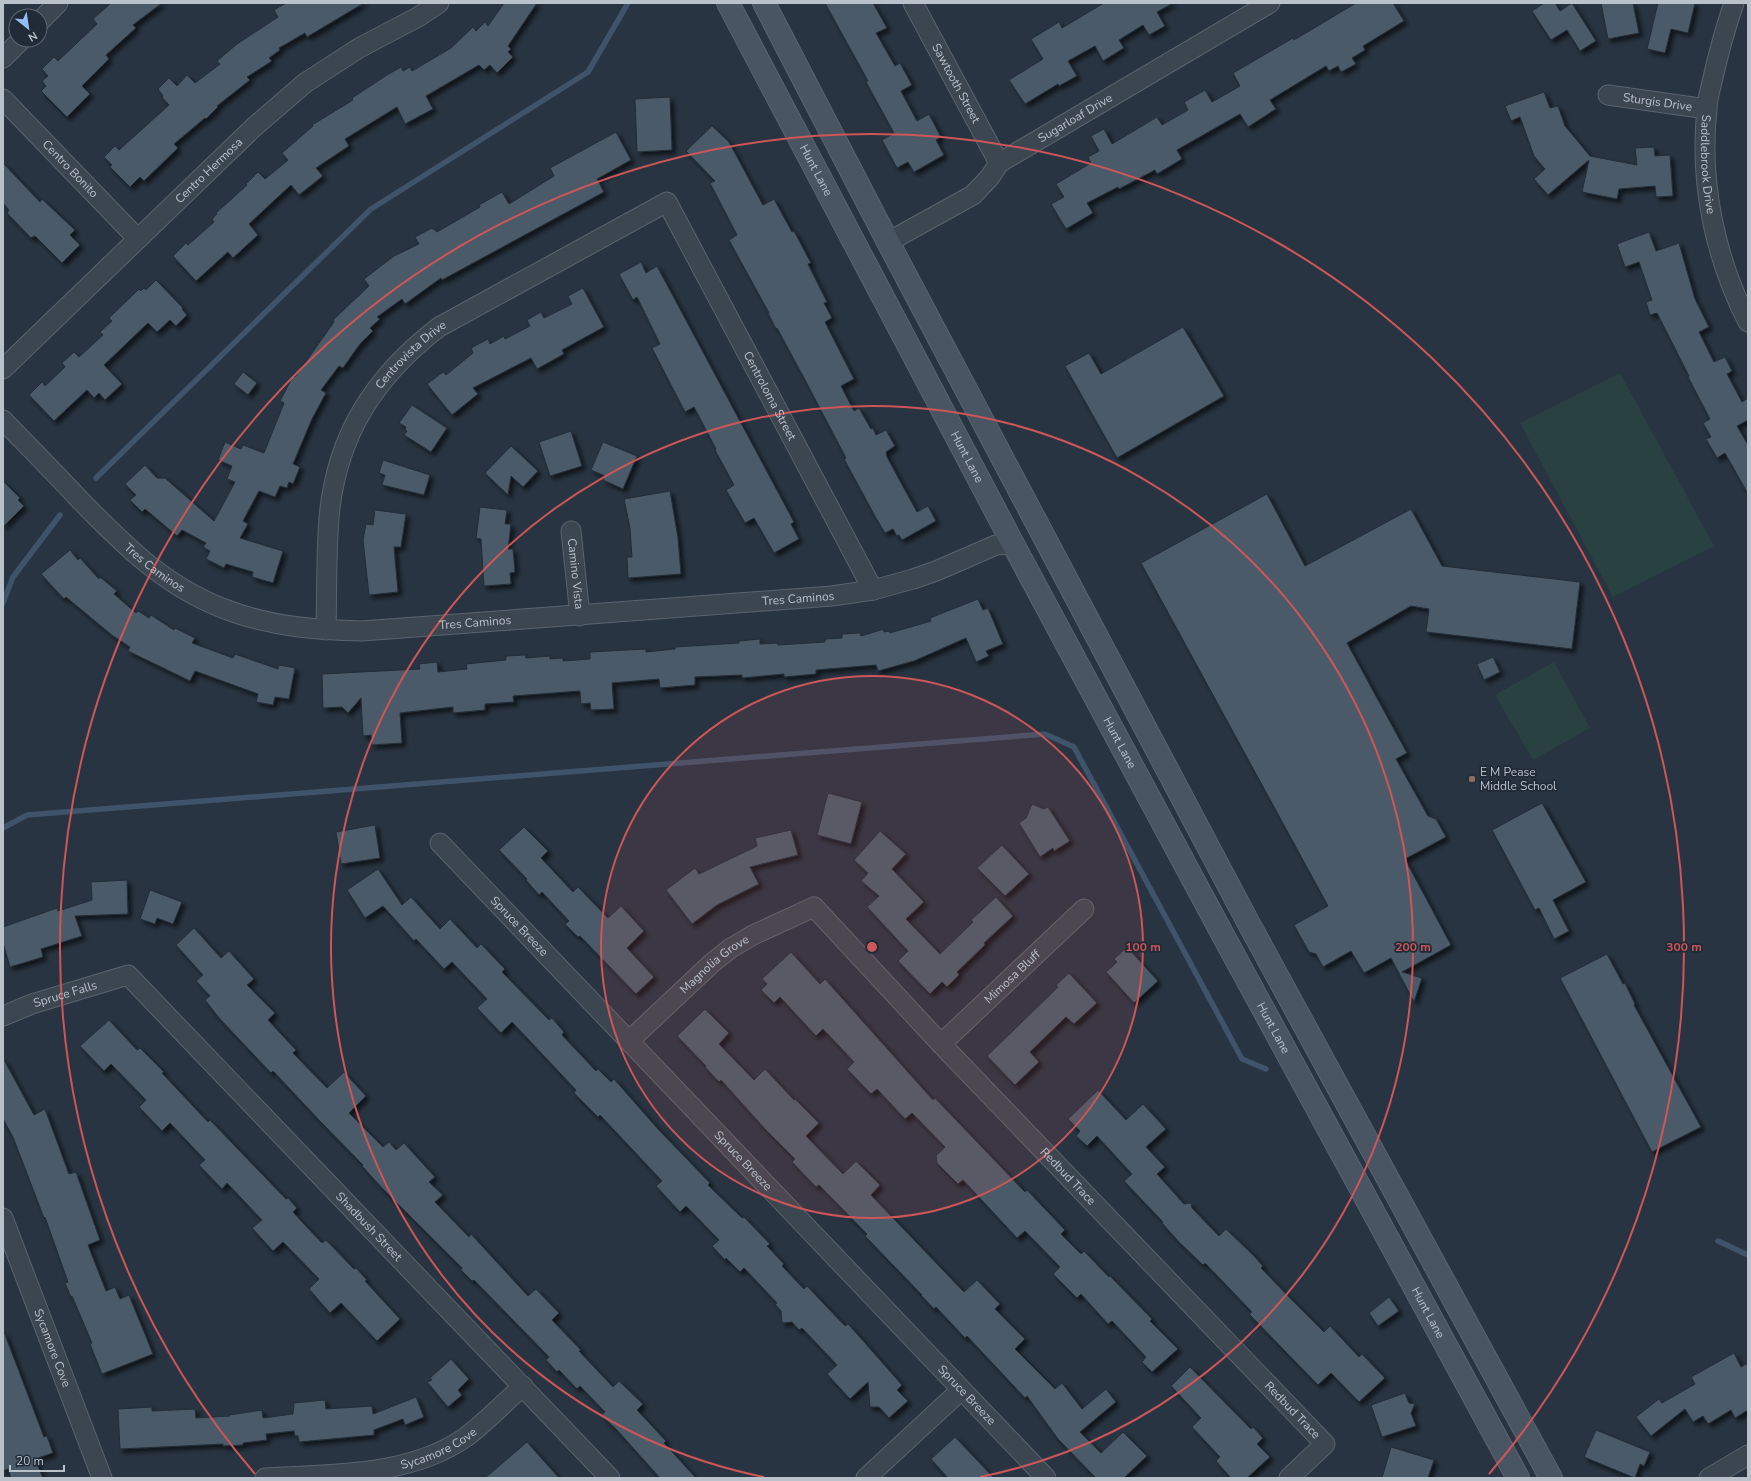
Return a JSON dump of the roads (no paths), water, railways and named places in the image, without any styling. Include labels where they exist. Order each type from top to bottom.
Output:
[{"type":"main road","name":"Hunt Lane","points":[[728,3],[1224,937],[1518,1478]]},
{"type":"main road","points":[[764,3],[969,396],[1249,924],[1551,1478]]},
{"type":"main road","points":[[920,367],[953,392],[969,396]]},
{"type":"main road","points":[[1014,544],[1048,545]]},
{"type":"main road","points":[[1224,937],[1249,924]]},
{"type":"main road","points":[[1434,1321],[1460,1309]]},
{"type":"street","points":[[48,13],[58,3]]},
{"type":"street","name":"Centro Hermosa","points":[[3,369],[254,127],[305,83],[359,48],[418,17],[439,3]]},
{"type":"street","name":"Sawtooth Street","points":[[913,3],[999,163]]},
{"type":"street","name":"Sugarloaf Drive","points":[[888,242],[973,195],[990,177],[999,163],[1270,3]]},
{"type":"street","name":"Saddlebrook Drive","points":[[1734,3],[1723,36],[1706,109],[1706,177],[1711,214],[1726,274],[1748,322]]},
{"type":"street","points":[[3,58],[13,48]]},
{"type":"street","name":"Sturgis Drive","points":[[1608,94],[1706,109]]},
{"type":"street","name":"Centro Bonito","points":[[3,99],[138,239]]},
{"type":"street","name":"Centroloma Street","points":[[667,202],[873,590]]},
{"type":"street","name":"Centrovista Drive","points":[[326,630],[329,518],[334,484],[348,437],[367,401],[379,384],[408,354],[439,327],[667,202]]},
{"type":"street","name":"Tres Caminos","points":[[3,420],[117,538],[139,558],[168,580],[198,597],[233,612],[286,626],[326,630],[362,631],[580,616],[832,596],[873,590],[936,571],[996,545],[1014,544]]},
{"type":"street","name":"Camino Vista","points":[[571,531],[580,616]]},
{"type":"street","name":"Spruce Breeze","points":[[440,843],[1046,1478]]},
{"type":"street","name":"Magnolia Grove","points":[[629,1041],[712,963],[731,948],[753,935],[814,907]]},
{"type":"street","name":"Redbud Trace","points":[[814,907],[941,1044],[1325,1444],[1289,1478]]},
{"type":"street","name":"Mimosa Bluff","points":[[941,1044],[1084,909]]},
{"type":"street","name":"Spruce Falls","points":[[3,1016],[32,1004],[128,975]]},
{"type":"street","name":"Shadbush Street","points":[[128,975],[610,1478]]},
{"type":"street","name":"Sycamore Cove","points":[[3,1218],[102,1478]]},
{"type":"street","name":"Sycamore Cove","points":[[265,1478],[347,1473],[391,1467],[434,1455],[466,1436],[523,1386]]},
{"type":"street","points":[[866,1478],[961,1390]]},
{"type":"street","points":[[1709,1478],[1748,1455]]},
{"type":"waterway","points":[[96,478],[371,209],[588,72],[628,3]]},
{"type":"waterway","points":[[3,603],[13,577],[60,515]]},
{"type":"waterway","points":[[3,828],[27,815],[1045,734],[1074,747],[1242,1059],[1266,1069]]},
{"type":"waterway","points":[[1718,1241],[1748,1255]]},
{"type":"place","name":"E M Pease Middle School","points":[[1472,779]]}]
